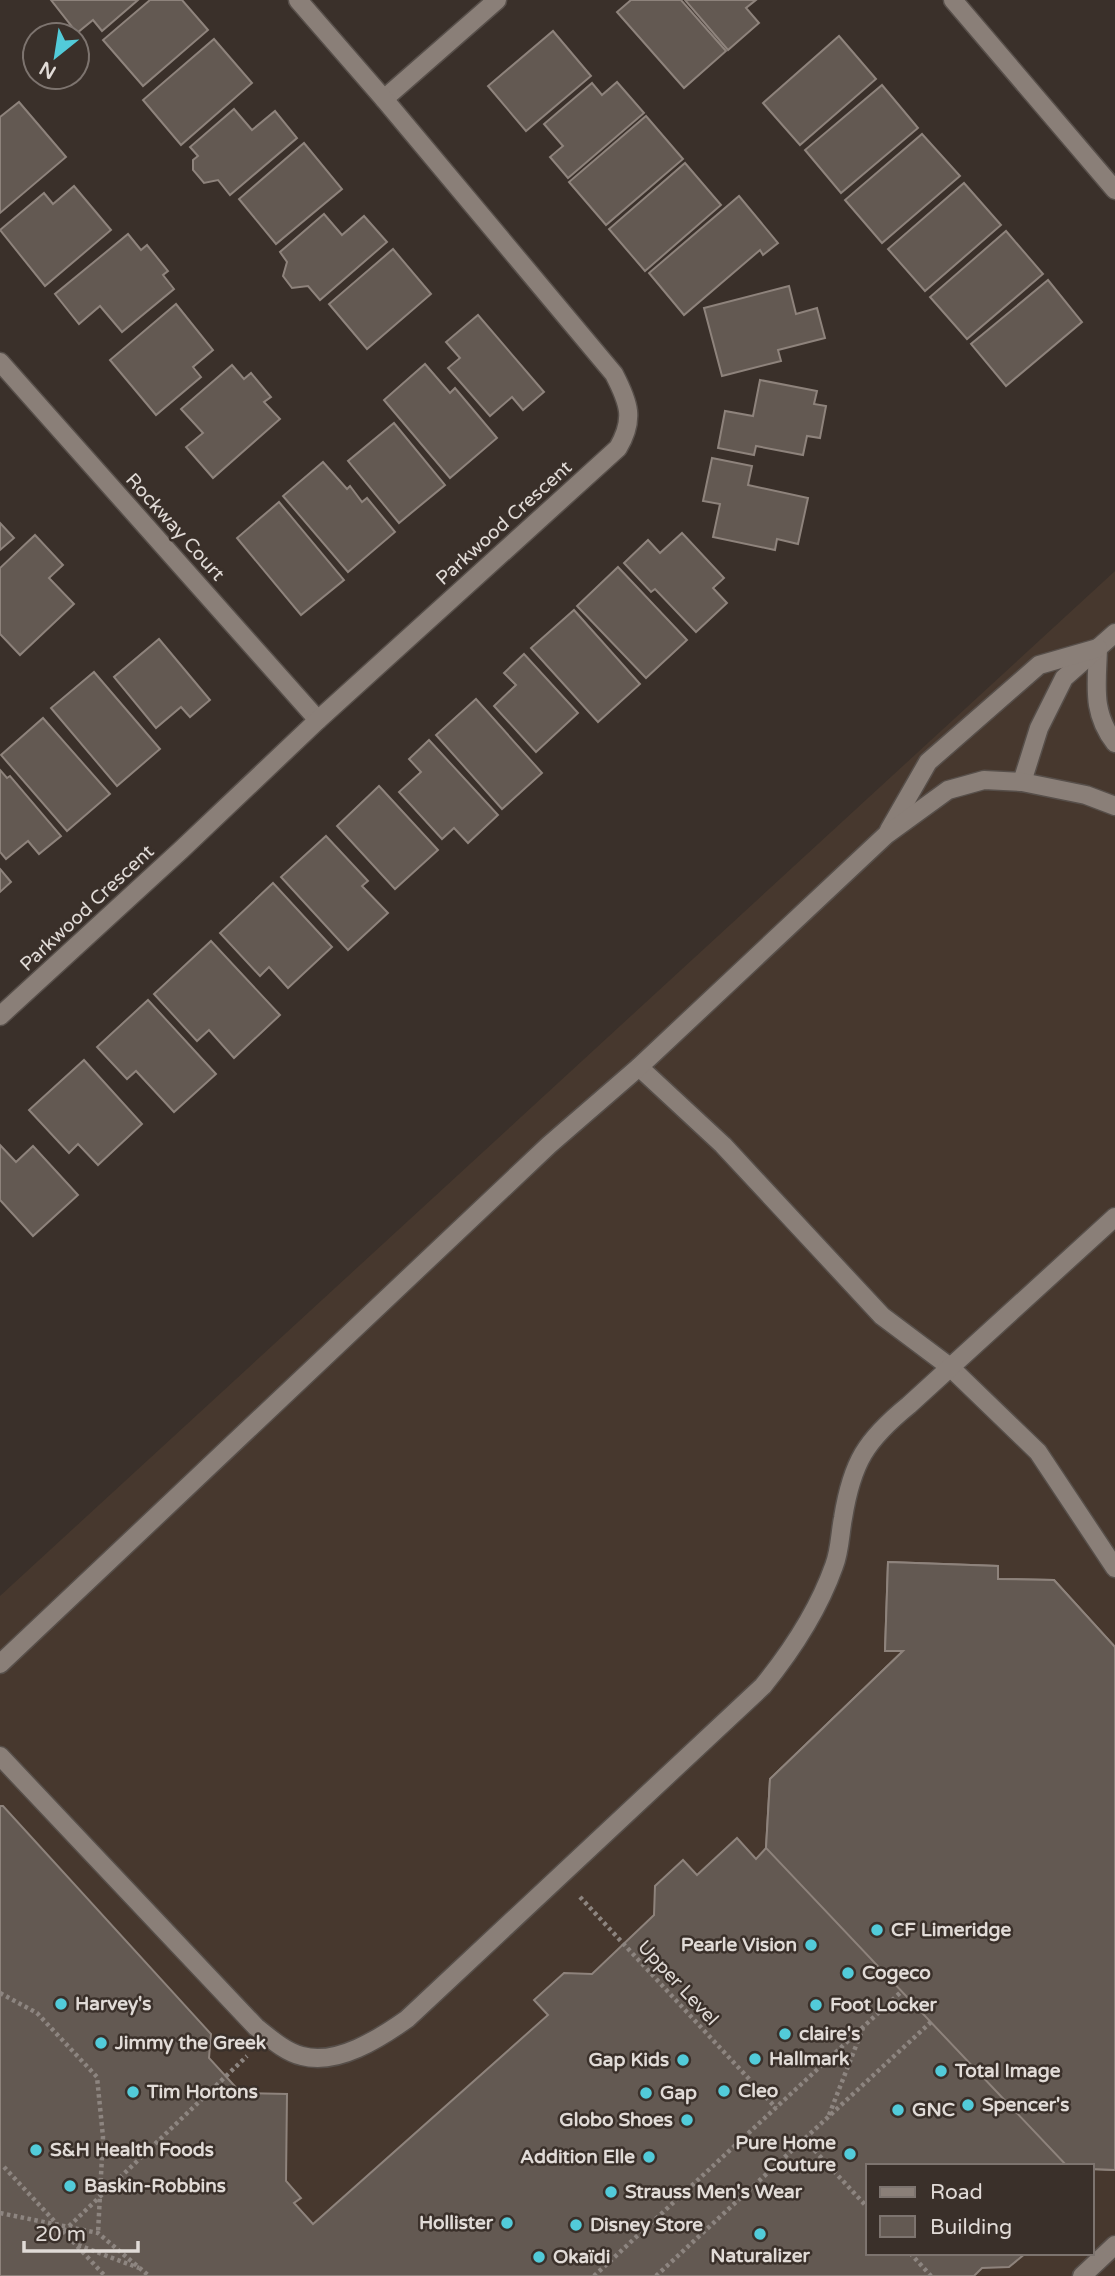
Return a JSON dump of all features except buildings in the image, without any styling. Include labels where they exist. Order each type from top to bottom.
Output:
[{"type":"street","name":"Parkwood Crescent","points":[[0,1016],[318,720],[610,456],[628,431],[626,396],[614,374],[298,0]]},
{"type":"street","points":[[384,99],[498,0]]},
{"type":"street","points":[[953,0],[1115,190]]},
{"type":"street","name":"Rockway Court","points":[[0,362],[318,720]]},
{"type":"street","points":[[1022,782],[1040,728],[1065,678],[1115,633]]},
{"type":"street","points":[[1098,648],[1097,708],[1115,743]]},
{"type":"street","points":[[886,835],[928,762],[1040,666],[1098,648]]},
{"type":"street","points":[[0,1664],[549,1145],[639,1067],[886,835],[948,790],[984,780],[1022,782],[1086,795],[1115,806]]},
{"type":"street","points":[[639,1067],[723,1145],[883,1316],[950,1367],[1038,1452],[1115,1568]]},
{"type":"street","points":[[0,1756],[277,2044],[303,2057],[332,2057],[360,2048],[384,2036],[407,2019],[763,1686],[805,1629],[836,1563],[848,1487],[859,1459],[882,1427],[1115,1217]]},
{"type":"street","points":[[1082,2276],[1115,2245]]},
{"type":"path","name":"Upper Level","points":[[561,1875],[622,1945],[776,2109]]},
{"type":"path","points":[[594,2276],[902,1991]]},
{"type":"path","points":[[0,1993],[37,2013],[97,2077],[103,2137],[98,2233]]},
{"type":"path","points":[[656,2276],[931,2022]]},
{"type":"path","points":[[828,2119],[864,2026]]},
{"type":"path","points":[[64,2231],[268,2036]]},
{"type":"path","points":[[805,2140],[866,2206]]},
{"type":"path","points":[[4,2167],[106,2276]]},
{"type":"path","points":[[0,2213],[98,2233],[149,2276]]},
{"type":"path","points":[[74,2243],[143,2270]]},
{"type":"path","points":[[912,2255],[932,2276]]},
{"type":"shaded area","points":[[1115,571],[1115,2276],[0,2276],[0,1596]]},
{"type":"place","name":"CF Limeridge","points":[[877,1930]]},
{"type":"place","name":"Pearle Vision","points":[[811,1945]]},
{"type":"place","name":"Cogeco","points":[[848,1973]]},
{"type":"place","name":"Harvey's","points":[[61,2004]]},
{"type":"place","name":"Foot Locker","points":[[816,2005]]},
{"type":"place","name":"claire's","points":[[785,2034]]},
{"type":"place","name":"Jimmy the Greek","points":[[101,2043]]},
{"type":"place","name":"Hallmark","points":[[755,2059]]},
{"type":"place","name":"Gap Kids","points":[[683,2060]]},
{"type":"place","name":"Total Image","points":[[941,2071]]},
{"type":"place","name":"Cleo","points":[[724,2091]]},
{"type":"place","name":"Tim Hortons","points":[[133,2092]]},
{"type":"place","name":"Gap","points":[[646,2093]]},
{"type":"place","name":"Spencer's","points":[[968,2105]]},
{"type":"place","name":"GNC","points":[[898,2110]]},
{"type":"place","name":"Globo Shoes","points":[[687,2120]]},
{"type":"place","name":"S&H Health Foods","points":[[36,2150]]},
{"type":"place","name":"Pure Home Couture","points":[[850,2154]]},
{"type":"place","name":"Addition Elle","points":[[649,2157]]},
{"type":"place","name":"Baskin-Robbins","points":[[70,2186]]},
{"type":"place","name":"Strauss Men's Wear","points":[[611,2192]]},
{"type":"place","name":"Hollister","points":[[507,2223]]},
{"type":"place","name":"Disney Store","points":[[576,2225]]},
{"type":"place","name":"Naturalizer","points":[[760,2234]]},
{"type":"place","name":"Okaïdi","points":[[539,2257]]}]
